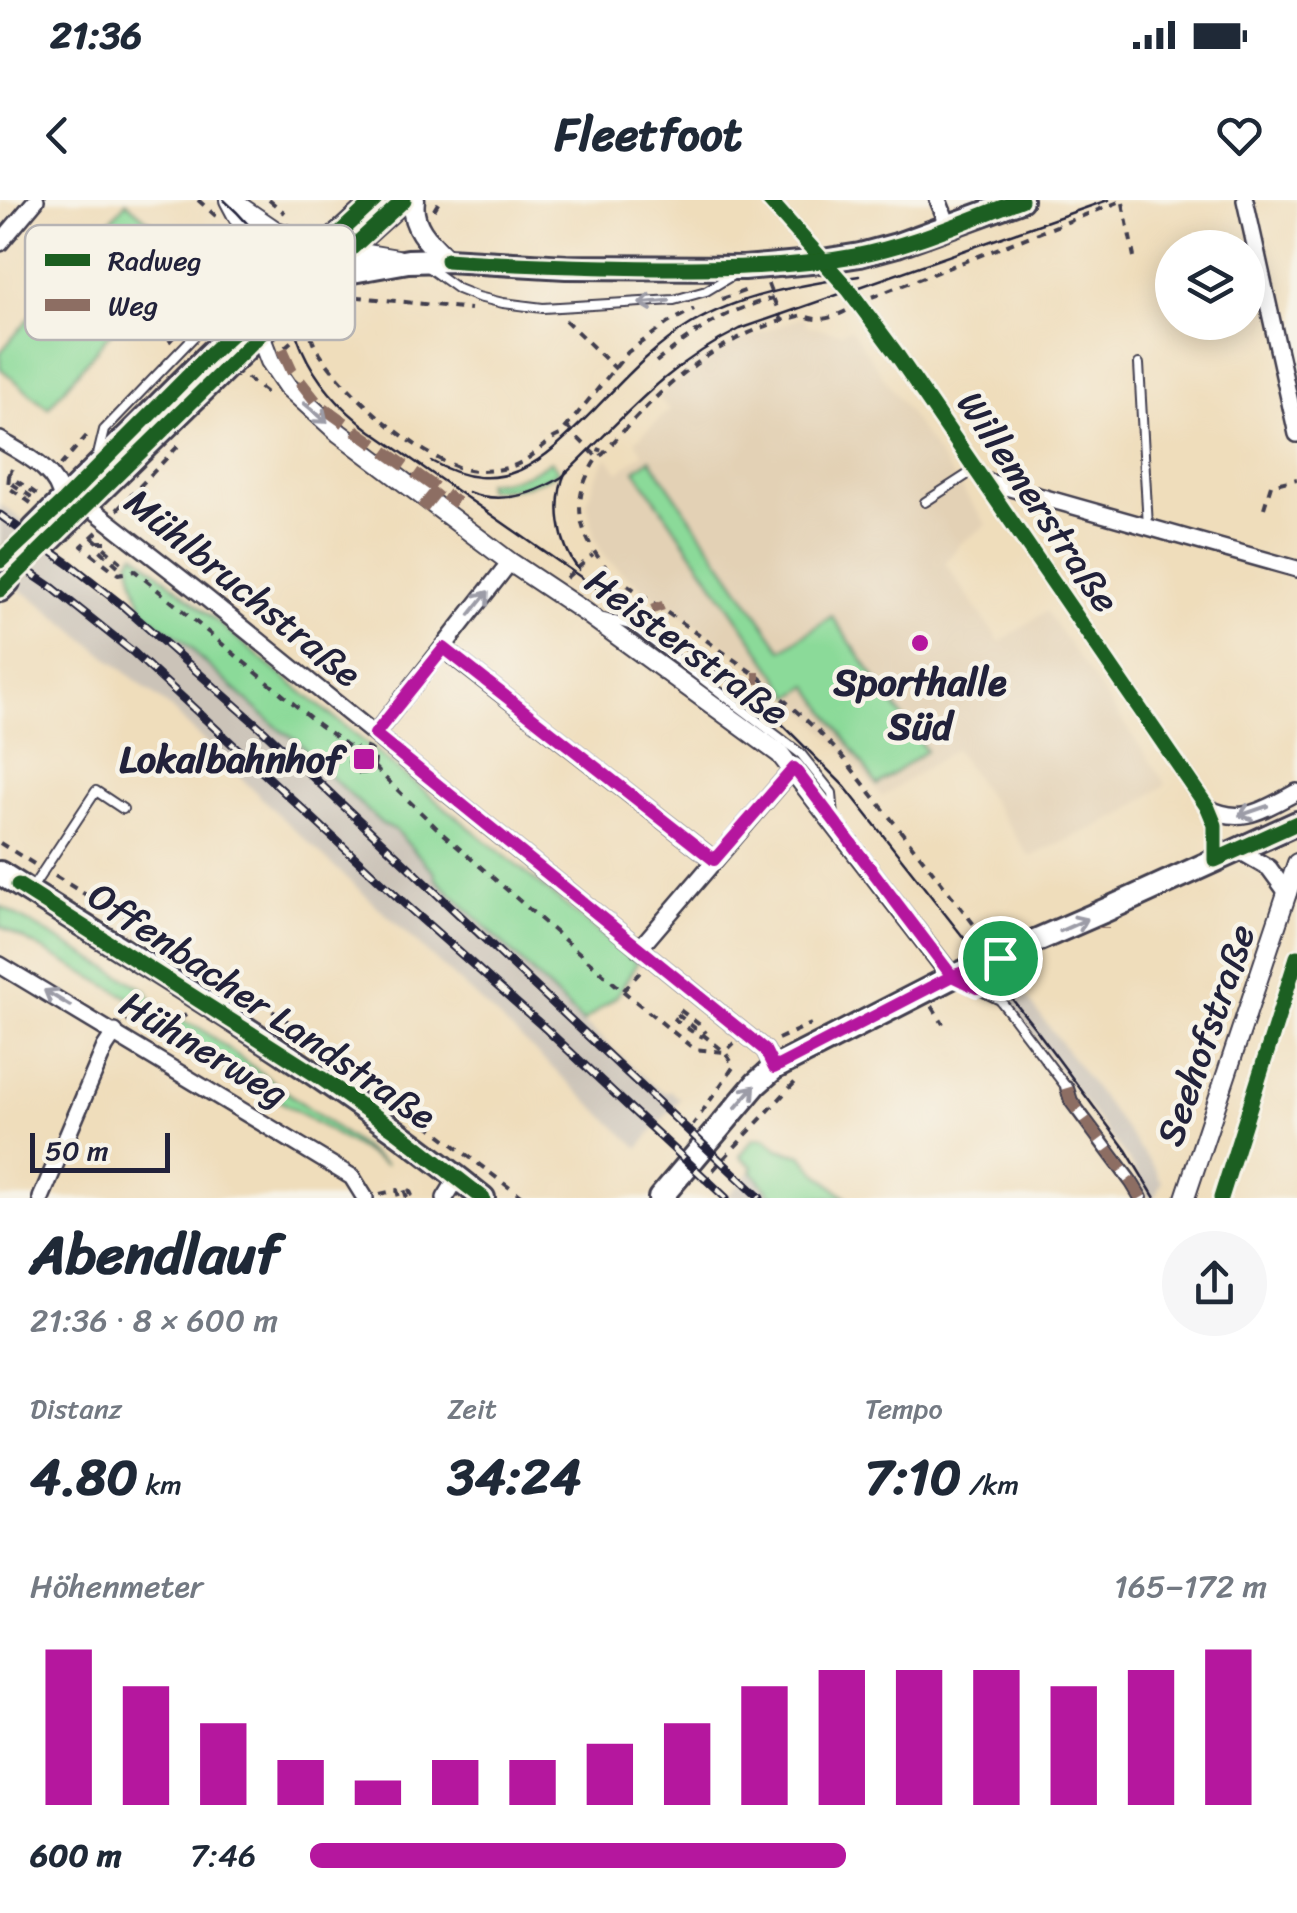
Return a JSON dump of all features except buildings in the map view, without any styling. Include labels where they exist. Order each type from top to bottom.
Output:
[{"type":"main road","points":[[355,246],[404,200]]},
{"type":"main road","points":[[414,200],[416,224],[447,260]]},
{"type":"main road","points":[[355,271],[447,260],[748,278],[782,265],[860,255],[1021,200]]},
{"type":"main road","points":[[345,225],[364,204]]},
{"type":"main road","points":[[47,515],[207,357],[230,340]]},
{"type":"main road","points":[[47,515],[86,504],[238,340]]},
{"type":"main road","points":[[660,1198],[774,1068],[952,976],[1000,958],[1297,822]]},
{"type":"main road","name":"Offenbacher Landstraße","points":[[12,882],[321,1078],[483,1198]]},
{"type":"street","points":[[0,243],[36,200]]},
{"type":"street","points":[[230,200],[267,225]]},
{"type":"street","points":[[230,200],[242,225]]},
{"type":"street","name":"Willemerstraße","points":[[769,200],[849,290],[883,336],[1208,808],[1215,825],[1215,860]]},
{"type":"street","points":[[938,200],[950,227]]},
{"type":"street","points":[[1245,200],[1297,434]]},
{"type":"street","points":[[355,252],[414,261]]},
{"type":"street","name":"Heisterstraße","points":[[263,340],[270,361],[287,386],[339,432],[510,562],[780,754],[952,976]]},
{"type":"street","points":[[0,440],[52,476],[61,489],[47,515]]},
{"type":"street","points":[[981,475],[1148,528],[1297,568]]},
{"type":"street","name":"Mühlbruchstraße","points":[[86,504],[765,1050],[774,1068]]},
{"type":"street","points":[[375,734],[510,562]]},
{"type":"street","points":[[444,648],[714,860]]},
{"type":"street","points":[[646,954],[714,860],[794,768]]},
{"type":"street","points":[[1208,808],[1221,814],[1244,816],[1297,792]]},
{"type":"street","name":"Seehofstraße","points":[[1238,850],[1270,868],[1288,894]]},
{"type":"street","name":"Seehofstraße","points":[[1185,1198],[1297,863]]},
{"type":"street","name":"Hühnerweg","points":[[0,964],[352,1178],[365,1198]]},
{"type":"street","points":[[41,1198],[115,1032]]},
{"type":"street","name":"Heisterstraße","points":[[1066,1088],[1141,1198]]},
{"type":"street","points":[[445,1198],[458,1177]]},
{"type":"lane","points":[[414,261],[478,297],[543,308],[674,300],[748,278]]},
{"type":"lane","points":[[1138,364],[1148,528]]},
{"type":"lane","points":[[926,502],[981,475]]},
{"type":"lane","points":[[585,612],[633,626],[800,754],[832,793],[835,823]]},
{"type":"lane","points":[[12,882],[44,870],[96,791],[123,808]]},
{"type":"lane","name":"Heisterstraße","points":[[952,976],[1000,1000],[1066,1088]]},
{"type":"path","points":[[1122,201],[1134,257]]},
{"type":"path","points":[[782,265],[768,284],[782,321]]},
{"type":"path","points":[[710,303],[748,278]]},
{"type":"path","points":[[656,362],[706,324],[773,298]]},
{"type":"path","points":[[313,340],[342,382],[373,412],[428,452],[470,471],[503,470],[519,465],[560,435],[628,352],[652,333],[698,307]]},
{"type":"path","points":[[564,319],[616,368]]},
{"type":"path","points":[[247,378],[254,370]]},
{"type":"path","points":[[670,380],[678,377]]},
{"type":"path","points":[[567,427],[600,453],[585,479],[578,508],[593,554],[612,574],[760,678],[819,732],[1000,958]]},
{"type":"path","points":[[187,437],[82,546],[118,574],[135,571],[320,725],[354,750],[366,748],[374,755],[374,767],[444,835],[624,991],[646,954]]},
{"type":"path","points":[[9,476],[47,515],[8,487],[9,476]]},
{"type":"path","points":[[1264,508],[1271,485],[1297,478]]},
{"type":"path","points":[[92,537],[102,542],[99,550],[120,564]]},
{"type":"path","points":[[557,573],[566,579],[593,554]]},
{"type":"path","points":[[354,750],[352,767],[364,773],[374,767]]},
{"type":"path","points":[[0,843],[234,985],[327,1048],[523,1198]]},
{"type":"path","points":[[931,1004],[943,1024]]},
{"type":"path","points":[[115,1032],[142,1012],[166,1027],[187,1015]]},
{"type":"path","points":[[676,1014],[725,1052],[734,1066],[690,1128]]},
{"type":"path","points":[[775,1041],[810,1025]]},
{"type":"path","points":[[700,1185],[806,1073]]},
{"type":"path","points":[[397,1190],[399,1198]]},
{"type":"shaded area","points":[[803,317],[808,326],[841,333],[850,329],[987,525],[961,543],[945,563],[1000,642],[1046,611],[1166,784],[1122,815],[1030,857],[955,749],[882,797],[792,697],[625,575],[603,554],[595,539],[587,503],[607,457],[619,472],[643,453],[635,441],[670,410],[658,397],[695,366],[739,341]]},
{"type":"shaded area","points":[[0,504],[191,645],[197,656],[281,731],[294,737],[312,760],[382,824],[394,829],[436,879],[583,1022],[654,1086],[667,1093],[670,1090],[680,1099],[639,1148],[285,821],[170,708],[40,603],[0,576]]},
{"type":"shaded area","points":[[1006,969],[1155,1169],[1162,1183],[1154,1198],[1149,1198],[1134,1168],[990,977]]},
{"type":"shaded area","points":[[751,1171],[774,1198],[726,1198]]},
{"type":"green space","points":[[126,202],[154,225],[107,225]]},
{"type":"green space","points":[[25,323],[25,340],[105,340],[48,408],[0,368],[0,353]]},
{"type":"green space","points":[[650,459],[782,650],[832,616],[926,751],[877,785],[809,686],[792,697],[635,470]]},
{"type":"green space","points":[[551,461],[559,471],[541,480],[515,488],[486,489],[486,482],[520,477]]},
{"type":"green space","points":[[135,553],[637,963],[617,996],[583,1022],[436,879],[394,829],[382,824],[312,760],[300,743],[281,731],[184,641],[148,614],[138,596],[129,560]]},
{"type":"green space","points":[[0,906],[146,990],[153,1001],[200,1028],[386,1165],[142,1018],[148,1009],[142,1005],[0,926]]},
{"type":"green space","points":[[765,1138],[778,1149],[802,1155],[846,1198],[774,1198],[751,1171],[753,1167],[740,1156],[753,1139]]},
{"type":"tunnel","points":[[0,561],[34,529]]},
{"type":"tunnel","points":[[8,582],[50,540]]},
{"type":"tram line","points":[[224,200],[248,225]]},
{"type":"tram line","points":[[468,492],[505,498],[540,489],[562,477],[666,377],[740,329],[1108,200]]},
{"type":"tram line","points":[[431,461],[457,473],[481,477],[502,476],[522,469],[559,444],[640,363],[691,324],[751,298],[859,276]]},
{"type":"tram line","points":[[299,340],[323,384],[371,431],[720,674],[770,712],[845,787],[1038,1032],[1126,1150],[1155,1198]]},
{"type":"tram line","points":[[566,471],[559,496],[559,522],[566,548],[579,570]]},
{"type":"railway","points":[[0,515],[123,606],[263,730],[760,1198]]},
{"type":"railway","points":[[0,552],[53,588],[133,652],[726,1198]]},
{"type":"marked path","points":[[282,349],[292,371],[317,403],[457,503]]},
{"type":"marked path","points":[[422,509],[438,489]]},
{"type":"marked path","points":[[656,603],[659,612]]},
{"type":"marked path","points":[[753,678],[760,678]]},
{"type":"marked path","points":[[1067,1088],[1071,1101],[1141,1198]]},
{"type":"cycle path","points":[[348,225],[375,200]]},
{"type":"cycle path","points":[[355,245],[404,200]]},
{"type":"cycle path","points":[[769,200],[849,290],[895,352],[1208,808],[1215,825],[1215,860],[1297,823]]},
{"type":"cycle path","points":[[447,260],[662,268],[806,263],[897,246],[1021,200]]},
{"type":"cycle path","points":[[0,561],[225,340]]},
{"type":"cycle path","points":[[0,590],[254,340]]},
{"type":"cycle path","points":[[18,885],[321,1078],[483,1198]]},
{"type":"cycle path","points":[[1221,1198],[1297,957]]},
{"type":"place","name":"Sporthalle Süd","points":[[920,643]]},
{"type":"place","name":"Lokalbahnhof","points":[[364,759]]},
{"type":"route","points":[[1000,958],[952,976],[774,1068],[765,1050],[375,734],[444,648],[714,860],[794,768],[952,976],[977,988],[1010,972],[1000,958]]}]
